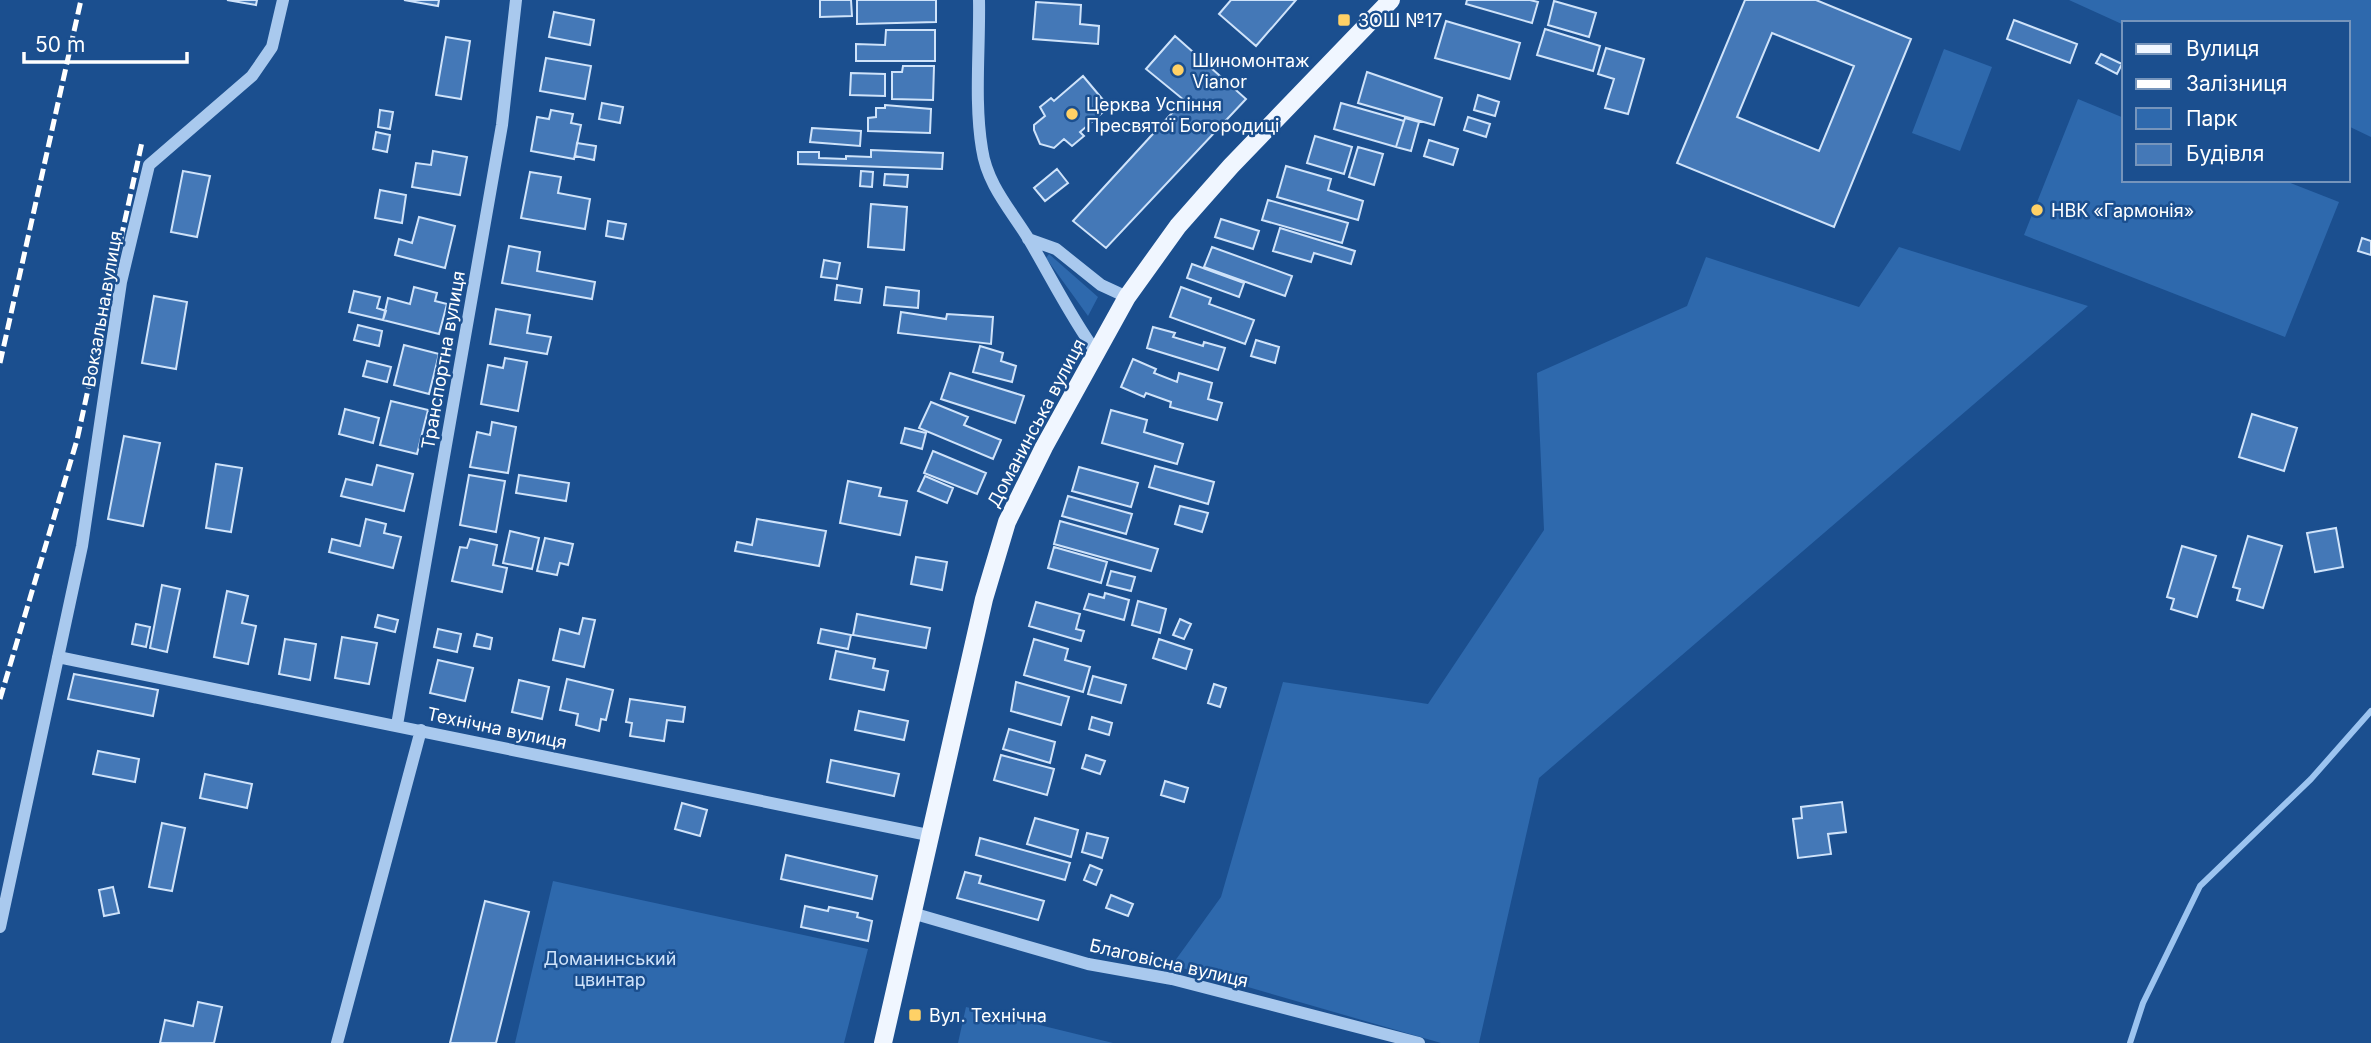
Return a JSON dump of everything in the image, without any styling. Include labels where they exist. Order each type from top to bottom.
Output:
[{"type":"main road","name":"Доманинська вулиця","points":[[883,1043],[928,835],[995,556],[1007,522],[1044,447],[1126,297],[1178,226],[1231,166],[1391,0]]},
{"type":"street","name":"Вокзальна вулиця","points":[[0,927],[82,546],[121,282],[149,165],[252,76],[272,47],[282,0]]},
{"type":"street","name":"Транспортна вулиця","points":[[397,725],[502,125],[516,0]]},
{"type":"street","points":[[979,0],[982,150],[996,191],[1028,239],[1069,313],[1096,352]]},
{"type":"street","points":[[1028,239],[1056,249],[1101,285],[1126,297]]},
{"type":"street","name":"Технічна вулиця","points":[[58,657],[928,835]]},
{"type":"street","points":[[337,1043],[421,730]]},
{"type":"street","name":"Благовісна вулиця","points":[[912,913],[1088,964],[1172,979],[1419,1043]]},
{"type":"green space","points":[[2069,0],[2371,0],[2371,137],[2350,127],[2350,21],[2122,21],[2122,24]]},
{"type":"green space","points":[[1944,49],[1992,67],[1960,151],[1912,133]]},
{"type":"green space","points":[[2078,99],[2122,117],[2122,182],[2288,182],[2339,202],[2285,337],[2024,235]]},
{"type":"green space","points":[[1899,247],[2088,306],[1539,778],[1479,1043],[1441,1043],[1172,965],[1221,897],[1283,682],[1428,704],[1544,530],[1537,373],[1687,306],[1706,257],[1859,307]]},
{"type":"green space","points":[[1049,254],[1098,297],[1088,316],[1046,258]]},
{"type":"green space","name":"Доманинський цвинтар","points":[[553,881],[868,949],[844,1043],[515,1043]]},
{"type":"green space","points":[[966,1007],[1113,1043],[958,1043]]},
{"type":"building","points":[[227,0],[257,0],[256,5]]},
{"type":"building","points":[[404,0],[439,0],[438,6]]},
{"type":"building","points":[[820,0],[851,0],[852,16],[820,17]]},
{"type":"building","points":[[857,0],[936,0],[936,22],[857,24]]},
{"type":"building","points":[[1231,0],[1296,0],[1256,46],[1219,14]]},
{"type":"building","points":[[1467,0],[1538,2],[1532,23],[1466,4]]},
{"type":"building","points":[[1745,0],[1816,0],[1911,39],[1834,227],[1677,163]],"holes":[[[1772,33],[1854,66],[1819,151],[1737,117]]]},
{"type":"building","points":[[1554,1],[1596,13],[1589,37],[1548,25]]},
{"type":"building","points":[[1036,2],[1081,5],[1080,24],[1099,26],[1098,44],[1033,39]]},
{"type":"building","points":[[554,12],[594,20],[590,45],[549,37]]},
{"type":"building","points":[[2014,20],[2077,44],[2070,63],[2007,39]]},
{"type":"building","points":[[1446,21],[1520,43],[1510,79],[1435,58]]},
{"type":"building","points":[[1545,29],[1600,46],[1593,71],[1537,55]]},
{"type":"building","points":[[886,30],[935,30],[935,61],[856,61],[856,44],[885,45]]},
{"type":"building","points":[[1175,36],[1246,99],[1106,248],[1073,221],[1184,100],[1146,69]]},
{"type":"building","points":[[446,37],[470,41],[461,99],[436,95]]},
{"type":"building","points":[[1606,48],[1644,59],[1628,114],[1605,108],[1614,79],[1598,74]]},
{"type":"building","points":[[2101,54],[2122,64],[2117,74],[2096,63]]},
{"type":"building","points":[[546,58],[591,66],[585,99],[540,91]]},
{"type":"building","points":[[903,66],[934,66],[933,100],[892,99],[892,72],[902,72]]},
{"type":"building","points":[[1367,72],[1442,98],[1434,125],[1358,103]]},
{"type":"building","points":[[851,73],[885,74],[885,96],[850,95]]},
{"type":"building","name":"Церква Успіння Пресвятої Богородиці","points":[[1083,76],[1109,107],[1080,132],[1084,136],[1072,146],[1064,139],[1054,148],[1040,144],[1034,125],[1045,116],[1040,107],[1051,98],[1054,101]]},
{"type":"building","points":[[1478,95],[1499,102],[1495,116],[1474,110]]},
{"type":"building","points":[[602,103],[623,107],[620,123],[599,119]]},
{"type":"building","points":[[1341,103],[1404,121],[1396,147],[1334,129]]},
{"type":"building","points":[[885,105],[931,109],[930,133],[868,131],[868,118],[876,117],[876,108],[885,108]]},
{"type":"building","points":[[380,110],[393,112],[390,129],[378,127]]},
{"type":"building","points":[[551,110],[573,114],[571,123],[581,125],[574,159],[531,151],[537,117],[549,119]]},
{"type":"building","points":[[1468,117],[1490,124],[1486,137],[1464,130]]},
{"type":"building","points":[[1405,118],[1419,122],[1411,151],[1396,147]]},
{"type":"building","points":[[812,128],[861,131],[860,146],[810,142]]},
{"type":"building","points":[[376,132],[390,135],[387,152],[373,149]]},
{"type":"building","points":[[1315,136],[1352,147],[1344,174],[1307,163]]},
{"type":"building","points":[[1429,140],[1458,149],[1453,165],[1424,156]]},
{"type":"building","points":[[577,143],[596,146],[594,160],[575,156]]},
{"type":"building","points":[[1358,147],[1383,154],[1374,185],[1349,177]]},
{"type":"building","points":[[871,150],[943,153],[942,169],[798,164],[798,152],[819,152],[819,158],[846,159],[846,156],[871,157]]},
{"type":"building","points":[[433,151],[467,157],[460,195],[412,187],[416,163],[431,165]]},
{"type":"building","points":[[1286,166],[1331,179],[1328,190],[1363,201],[1358,220],[1277,197]]},
{"type":"building","points":[[1057,169],[1068,183],[1045,201],[1034,188]]},
{"type":"building","points":[[183,171],[210,176],[197,237],[171,232]]},
{"type":"building","points":[[861,171],[873,172],[872,187],[860,186]]},
{"type":"building","points":[[530,172],[561,177],[558,193],[590,199],[585,229],[521,218]]},
{"type":"building","points":[[885,174],[908,175],[907,187],[884,185]]},
{"type":"building","points":[[380,190],[406,195],[402,223],[375,218]]},
{"type":"building","points":[[1268,200],[1348,223],[1342,243],[1262,220]]},
{"type":"building","points":[[871,204],[907,207],[904,250],[868,247]]},
{"type":"building","points":[[419,217],[455,226],[445,268],[395,255],[399,239],[412,243]]},
{"type":"building","points":[[1221,219],[1259,231],[1253,249],[1215,237]]},
{"type":"building","points":[[608,221],[626,224],[623,239],[606,236]]},
{"type":"building","points":[[1280,228],[1355,251],[1351,264],[1314,253],[1311,262],[1273,251]]},
{"type":"building","points":[[2362,238],[2371,241],[2371,255],[2358,251]]},
{"type":"building","points":[[509,246],[540,252],[537,271],[595,282],[592,299],[502,283]]},
{"type":"building","points":[[1212,247],[1292,276],[1285,296],[1204,267]]},
{"type":"building","points":[[824,260],[840,263],[837,279],[821,277]]},
{"type":"building","points":[[1192,264],[1244,283],[1239,297],[1187,278]]},
{"type":"building","points":[[837,285],[862,289],[860,303],[835,300]]},
{"type":"building","points":[[414,287],[437,293],[435,301],[447,304],[439,334],[383,320],[388,298],[410,304]]},
{"type":"building","points":[[886,287],[919,291],[918,308],[884,305]]},
{"type":"building","points":[[1181,287],[1211,298],[1209,304],[1254,320],[1245,344],[1170,317]]},
{"type":"building","points":[[354,291],[380,297],[377,308],[386,311],[383,320],[349,312]]},
{"type":"building","points":[[154,296],[187,302],[176,369],[142,363]]},
{"type":"building","points":[[496,309],[530,315],[527,333],[551,337],[547,354],[490,344]]},
{"type":"building","points":[[901,312],[946,319],[947,314],[993,317],[991,344],[898,333]]},
{"type":"building","points":[[358,325],[382,331],[379,346],[354,340]]},
{"type":"building","points":[[1153,327],[1175,333],[1173,337],[1203,346],[1204,342],[1225,348],[1218,370],[1147,348]]},
{"type":"building","points":[[1256,340],[1279,347],[1275,363],[1251,356]]},
{"type":"building","points":[[404,345],[439,354],[429,394],[394,385]]},
{"type":"building","points":[[980,346],[1003,353],[1001,361],[1016,366],[1012,382],[973,372]]},
{"type":"building","points":[[505,358],[527,362],[518,411],[481,404],[488,365],[503,368]]},
{"type":"building","points":[[1133,359],[1156,369],[1154,373],[1177,382],[1179,373],[1212,383],[1208,399],[1222,403],[1217,420],[1170,407],[1171,402],[1146,393],[1144,397],[1121,387]]},
{"type":"building","points":[[367,361],[391,367],[387,382],[363,376]]},
{"type":"building","points":[[950,373],[1024,396],[1015,423],[941,399]]},
{"type":"building","points":[[391,401],[428,410],[417,454],[380,445]]},
{"type":"building","points":[[931,402],[968,417],[964,425],[1001,440],[993,459],[919,428]]},
{"type":"building","points":[[345,409],[379,418],[373,443],[339,434]]},
{"type":"building","points":[[1111,410],[1147,420],[1144,432],[1183,444],[1177,464],[1102,443]]},
{"type":"building","points":[[2252,414],[2297,428],[2284,471],[2239,457]]},
{"type":"building","points":[[492,422],[516,427],[508,473],[470,467],[477,432],[490,435]]},
{"type":"building","points":[[905,428],[926,433],[922,449],[901,443]]},
{"type":"building","points":[[124,436],[160,443],[143,526],[108,519]]},
{"type":"building","points":[[933,451],[986,473],[977,494],[924,473]]},
{"type":"building","points":[[216,464],[242,468],[231,532],[206,528]]},
{"type":"building","points":[[377,465],[413,474],[404,511],[341,496],[346,479],[372,485]]},
{"type":"building","points":[[1155,466],[1214,482],[1208,504],[1149,487]]},
{"type":"building","points":[[1079,467],[1138,483],[1131,507],[1072,491]]},
{"type":"building","points":[[469,475],[505,481],[496,532],[460,525]]},
{"type":"building","points":[[519,475],[569,483],[566,501],[516,493]]},
{"type":"building","points":[[925,476],[953,488],[947,503],[918,491]]},
{"type":"building","points":[[848,481],[881,488],[879,496],[907,501],[900,535],[840,523]]},
{"type":"building","points":[[1068,496],[1132,514],[1126,534],[1062,516]]},
{"type":"building","points":[[1180,506],[1208,513],[1202,532],[1175,524]]},
{"type":"building","points":[[366,519],[386,524],[384,533],[401,537],[393,568],[329,552],[332,539],[360,546]]},
{"type":"building","points":[[757,519],[826,531],[819,566],[735,551],[737,542],[752,545]]},
{"type":"building","points":[[1060,521],[1158,549],[1151,571],[1054,544]]},
{"type":"building","points":[[2336,528],[2343,567],[2315,572],[2307,533]]},
{"type":"building","points":[[510,531],[539,538],[532,569],[503,563]]},
{"type":"building","points":[[2248,536],[2282,546],[2263,608],[2237,600],[2240,589],[2233,587]]},
{"type":"building","points":[[545,538],[573,544],[568,565],[560,563],[557,575],[537,571]]},
{"type":"building","points":[[470,539],[497,545],[493,565],[507,568],[502,592],[452,581],[460,547],[467,548]]},
{"type":"building","points":[[2182,546],[2216,556],[2197,617],[2171,609],[2174,599],[2167,597]]},
{"type":"building","points":[[1054,547],[1107,562],[1101,583],[1048,568]]},
{"type":"building","points":[[916,557],[947,562],[942,590],[911,584]]},
{"type":"building","points":[[1111,571],[1135,577],[1131,591],[1107,585]]},
{"type":"building","points":[[162,585],[180,589],[167,652],[150,648]]},
{"type":"building","points":[[227,591],[248,596],[242,623],[256,626],[248,664],[214,657]]},
{"type":"building","points":[[1105,593],[1129,600],[1124,620],[1084,609],[1089,594],[1104,598]]},
{"type":"building","points":[[1138,601],[1166,609],[1160,633],[1132,625]]},
{"type":"building","points":[[1036,602],[1080,614],[1076,629],[1084,631],[1081,641],[1029,626]]},
{"type":"building","points":[[857,614],[930,628],[926,648],[853,635]]},
{"type":"building","points":[[378,615],[398,620],[395,632],[375,627]]},
{"type":"building","points":[[583,618],[595,620],[584,667],[553,660],[560,629],[579,634]]},
{"type":"building","points":[[1180,619],[1191,624],[1184,639],[1173,635]]},
{"type":"building","points":[[136,624],[150,627],[146,647],[132,644]]},
{"type":"building","points":[[438,629],[461,634],[457,652],[434,647]]},
{"type":"building","points":[[821,629],[851,635],[848,649],[818,643]]},
{"type":"building","points":[[477,634],[492,638],[490,649],[474,646]]},
{"type":"building","points":[[342,637],[377,643],[369,684],[335,678]]},
{"type":"building","points":[[285,639],[316,644],[310,680],[279,674]]},
{"type":"building","points":[[1034,639],[1068,649],[1065,660],[1090,667],[1083,692],[1024,675]]},
{"type":"building","points":[[1159,639],[1192,650],[1186,669],[1153,658]]},
{"type":"building","points":[[836,651],[875,659],[873,668],[888,671],[884,690],[830,679]]},
{"type":"building","points":[[438,660],[473,668],[465,701],[430,693]]},
{"type":"building","points":[[74,674],[158,690],[153,716],[68,699]]},
{"type":"building","points":[[1093,676],[1126,685],[1121,703],[1088,694]]},
{"type":"building","points":[[567,679],[613,690],[606,720],[601,719],[599,731],[576,725],[578,714],[560,710]]},
{"type":"building","points":[[519,680],[549,687],[542,719],[512,712]]},
{"type":"building","points":[[1016,682],[1069,697],[1061,725],[1011,711]]},
{"type":"building","points":[[1214,684],[1226,688],[1220,707],[1208,703]]},
{"type":"building","points":[[630,699],[685,707],[683,722],[667,720],[664,741],[630,736],[632,723],[626,722]]},
{"type":"building","points":[[859,711],[908,721],[904,740],[855,730]]},
{"type":"building","points":[[1092,717],[1112,723],[1109,735],[1089,729]]},
{"type":"building","points":[[1009,729],[1055,742],[1050,763],[1003,749]]},
{"type":"building","points":[[98,751],[139,759],[135,782],[93,774]]},
{"type":"building","points":[[1001,755],[1054,769],[1047,795],[994,780]]},
{"type":"building","points":[[1086,755],[1105,761],[1100,774],[1082,768]]},
{"type":"building","points":[[831,760],[899,774],[894,796],[827,782]]},
{"type":"building","points":[[205,774],[252,784],[247,808],[200,798]]},
{"type":"building","points":[[1165,781],[1188,788],[1184,802],[1161,795]]},
{"type":"building","points":[[1842,802],[1846,832],[1828,834],[1831,854],[1798,858],[1793,819],[1802,818],[1801,807]]},
{"type":"building","points":[[682,803],[707,810],[700,836],[675,829]]},
{"type":"building","points":[[1035,818],[1078,830],[1071,857],[1027,844]]},
{"type":"building","points":[[162,823],[185,828],[172,891],[149,887]]},
{"type":"building","points":[[1087,833],[1108,838],[1102,858],[1082,852]]},
{"type":"building","points":[[980,838],[1070,863],[1065,880],[976,855]]},
{"type":"building","points":[[786,855],[877,876],[872,899],[781,879]]},
{"type":"building","points":[[1090,865],[1102,870],[1096,885],[1084,880]]},
{"type":"building","points":[[965,872],[981,876],[979,883],[1044,901],[1038,920],[957,898]]},
{"type":"building","points":[[113,887],[119,913],[104,916],[99,890]]},
{"type":"building","points":[[1111,895],[1133,904],[1128,916],[1106,908]]},
{"type":"building","points":[[485,901],[529,912],[496,1043],[450,1043]]},
{"type":"building","points":[[805,906],[828,911],[829,907],[858,913],[857,917],[872,921],[868,941],[801,927]]},
{"type":"building","points":[[198,1002],[222,1007],[214,1043],[160,1043],[165,1020],[193,1026]]},
{"type":"waterway","points":[[2130,1043],[2143,1003],[2200,886],[2311,779],[2371,711]]},
{"type":"railway","points":[[0,363],[81,0]]},
{"type":"railway","points":[[0,699],[77,440],[142,142]]},
{"type":"place","name":"ЗОШ №17","points":[[1344,20]]},
{"type":"place","name":"Шиномонтаж Vianor","points":[[1178,70]]},
{"type":"place","name":"Церква Успіння Пресвятої Богородиці","points":[[1072,114]]},
{"type":"place","name":"НВК «Гармонія»","points":[[2037,210]]},
{"type":"place","name":"Вул. Технічна","points":[[915,1015]]}]
